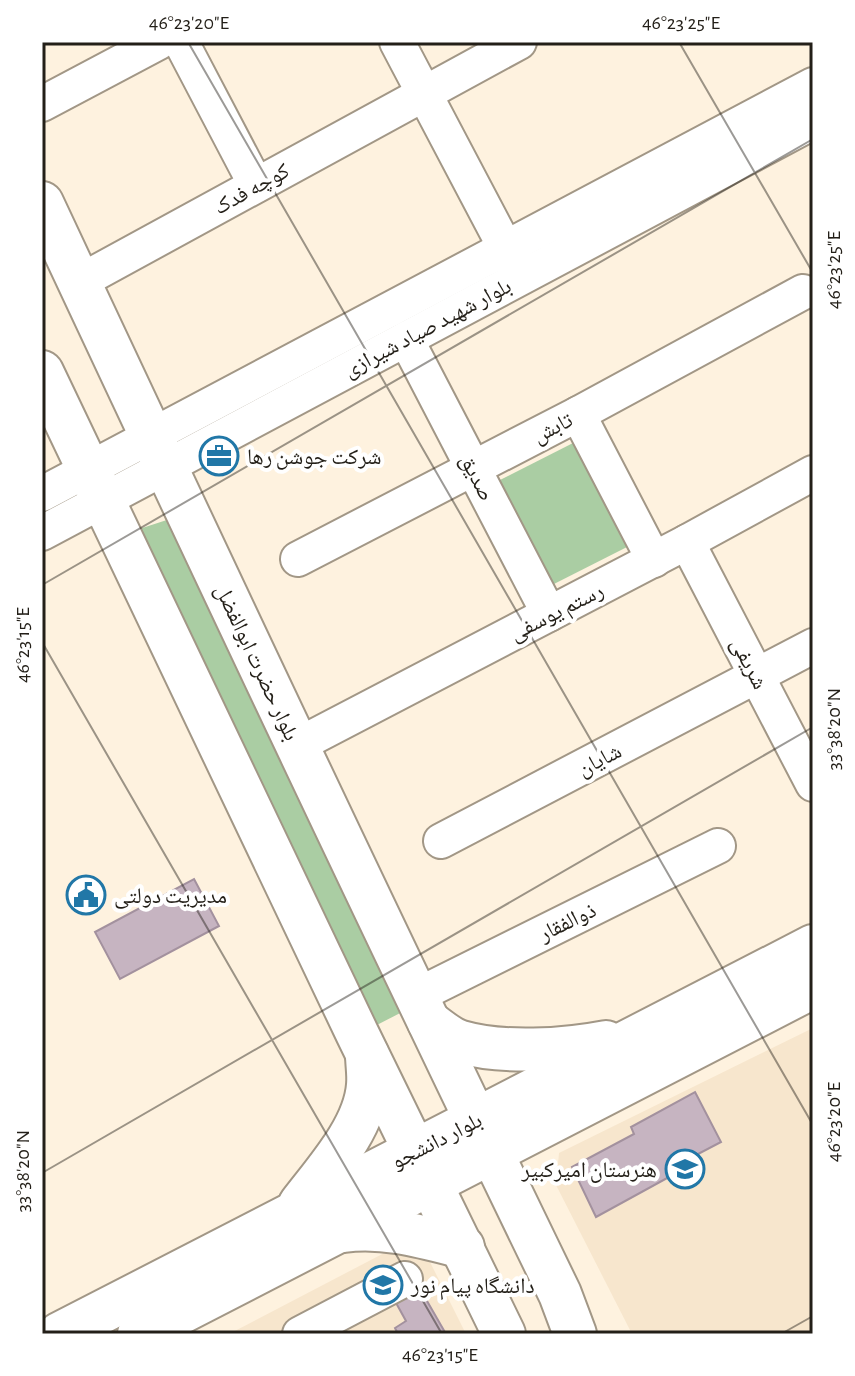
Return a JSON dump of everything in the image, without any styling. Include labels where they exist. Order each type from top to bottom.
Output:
[{"type":"main road","name":"بلوار حضرت ابوالفضل","points":[[42,203],[560,1294],[575,1334]]},
{"type":"main road","points":[[42,372],[504,1334]]},
{"type":"main road","name":"بلوار دانشجو","points":[[59,1334],[293,1214],[423,1167],[484,1136],[635,1038],[813,946]]},
{"type":"main road","name":"بلوار دانشجو","points":[[484,1136],[558,1118],[813,987]]},
{"type":"main road","points":[[423,1009],[459,1042],[512,1050],[581,1047],[635,1038]]},
{"type":"main road","points":[[293,1214],[335,1159],[359,1119],[368,1087],[367,1053]]},
{"type":"main road","points":[[522,1216],[534,1160],[558,1118]]},
{"type":"main road","name":"بلوار دانشجو","points":[[139,1334],[338,1232],[423,1167]]},
{"type":"main road","points":[[338,1232],[394,1232],[463,1247]]},
{"type":"street","points":[[42,104],[159,42]]},
{"type":"street","points":[[181,42],[256,185]]},
{"type":"street","points":[[397,42],[513,263]]},
{"type":"street","name":"کوچه فدک","points":[[79,282],[519,42]]},
{"type":"street","name":"بلوار شهید صیاد شیرازی","points":[[42,533],[96,485],[513,263],[809,99]]},
{"type":"street","name":"بلوار شهید صیاد شیرازی","points":[[158,452],[406,339],[513,263]]},
{"type":"street","name":"تابش","points":[[298,559],[578,414],[803,292]]},
{"type":"street","name":"صدیق","points":[[406,339],[549,614]]},
{"type":"street","points":[[578,414],[654,560]]},
{"type":"street","name":"رستم یوسفی","points":[[298,745],[654,560],[813,473]]},
{"type":"street","name":"بلوار شهید صیاد شیرازی","points":[[42,494],[96,485]]},
{"type":"street","name":"شریفی","points":[[687,542],[813,784]]},
{"type":"street","name":"شایان","points":[[441,841],[813,646]]},
{"type":"street","name":"ذوالفقار","points":[[423,1009],[718,846]]},
{"type":"street","points":[[300,1334],[405,1279]]},
{"type":"shaded area","name":"هنرستان امیرکبیر","points":[[813,1028],[813,1333],[632,1334],[556,1185],[559,1153]]},
{"type":"shaded area","name":"دانشگاه پیام نور","points":[[413,1238],[428,1258],[466,1334],[229,1334]]},
{"type":"green space","points":[[577,441],[629,546],[550,586],[498,481]]},
{"type":"green space","points":[[173,518],[408,1009],[371,1028],[133,531]]},
{"type":"building","points":[[194,879],[219,926],[120,979],[95,932]]},
{"type":"building","points":[[695,1092],[721,1142],[677,1165],[680,1171],[596,1217],[572,1167],[634,1134],[631,1127]]},
{"type":"building","points":[[419,1287],[446,1334],[398,1334],[395,1328],[406,1321],[395,1301]]},
{"type":"place","name":"شرکت جوشن رها","points":[[219,456]]},
{"type":"place","name":"مدیریت دولتی","points":[[86,895]]},
{"type":"place","name":"هنرستان امیرکبیر","points":[[685,1169]]},
{"type":"place","name":"دانشگاه پیام نور","points":[[383,1285]]}]
